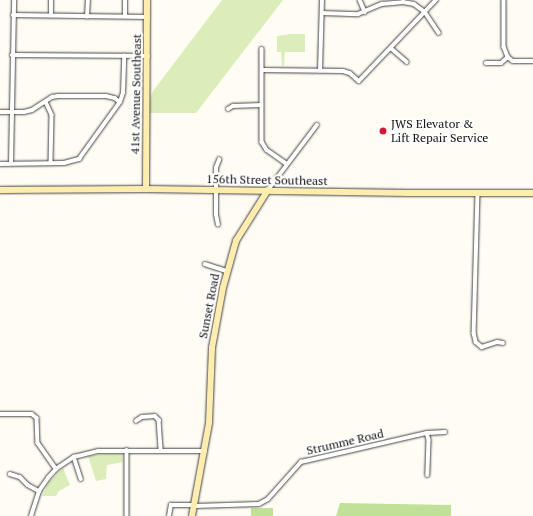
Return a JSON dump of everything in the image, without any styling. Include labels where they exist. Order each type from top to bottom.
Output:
[{"type":"street","points":[[11,163],[14,0]]},
{"type":"street","points":[[51,0],[51,15]]},
{"type":"street","points":[[87,16],[88,0]]},
{"type":"street","points":[[125,0],[125,16]]},
{"type":"street","name":"41st Avenue Southeast","points":[[146,189],[148,0]]},
{"type":"street","points":[[320,71],[322,0]]},
{"type":"street","points":[[360,0],[365,12]]},
{"type":"street","points":[[262,70],[343,71],[350,73],[359,81],[436,0]]},
{"type":"street","points":[[504,0],[504,47],[508,57],[513,61],[533,61]]},
{"type":"street","points":[[322,13],[358,14],[392,2],[414,4],[425,12],[439,33]]},
{"type":"street","points":[[13,14],[148,16]]},
{"type":"street","points":[[391,48],[407,62]]},
{"type":"street","points":[[262,49],[262,142],[267,150],[287,164]]},
{"type":"street","points":[[12,55],[148,56]]},
{"type":"street","points":[[0,164],[64,163],[79,159],[120,102],[123,93],[124,56]]},
{"type":"street","points":[[486,63],[501,63],[508,57]]},
{"type":"street","points":[[0,112],[32,110],[52,97],[106,96],[114,98],[120,102]]},
{"type":"street","points":[[46,102],[52,115],[51,163]]},
{"type":"street","points":[[228,109],[233,106],[261,105]]},
{"type":"street","name":"Sunset Road","points":[[192,516],[209,423],[212,348],[227,270],[239,235],[268,190],[317,125]]},
{"type":"street","points":[[218,225],[216,215],[216,168],[219,160]]},
{"type":"street","name":"156th Street Southeast","points":[[0,190],[146,189],[533,193]]},
{"type":"street","points":[[478,193],[474,332],[476,342],[482,348],[497,342],[502,343]]},
{"type":"street","points":[[205,264],[227,270]]},
{"type":"street","points":[[0,414],[32,414],[37,418],[38,443],[56,468]]},
{"type":"street","points":[[136,421],[142,417],[155,416],[159,420],[161,450]]},
{"type":"street","name":"Strumme Road","points":[[169,516],[171,505],[195,506],[259,504],[268,500],[301,462],[426,433],[445,432]]},
{"type":"street","points":[[426,433],[429,440],[428,475]]},
{"type":"street","points":[[127,450],[127,516]]},
{"type":"street","points":[[31,516],[39,491],[56,468],[74,457],[98,451],[204,451]]},
{"type":"street","points":[[74,457],[81,479]]},
{"type":"street","points":[[10,474],[20,477],[28,485],[39,491]]},
{"type":"green space","points":[[222,0],[283,0],[196,113],[149,113],[149,101],[153,91]]},
{"type":"green space","points":[[305,34],[305,52],[285,52],[284,66],[282,66],[281,52],[277,52],[277,36]]},
{"type":"green space","points":[[122,454],[123,462],[107,465],[106,479],[96,481],[88,456]]},
{"type":"green space","points":[[63,468],[70,485],[59,491],[56,496],[42,496],[49,482]]},
{"type":"green space","points":[[340,503],[451,505],[451,516],[336,516]]},
{"type":"green space","points":[[251,508],[273,508],[273,516],[251,516]]},
{"type":"place","name":"JWS Elevator & Lift Repair Service","points":[[383,131]]}]
